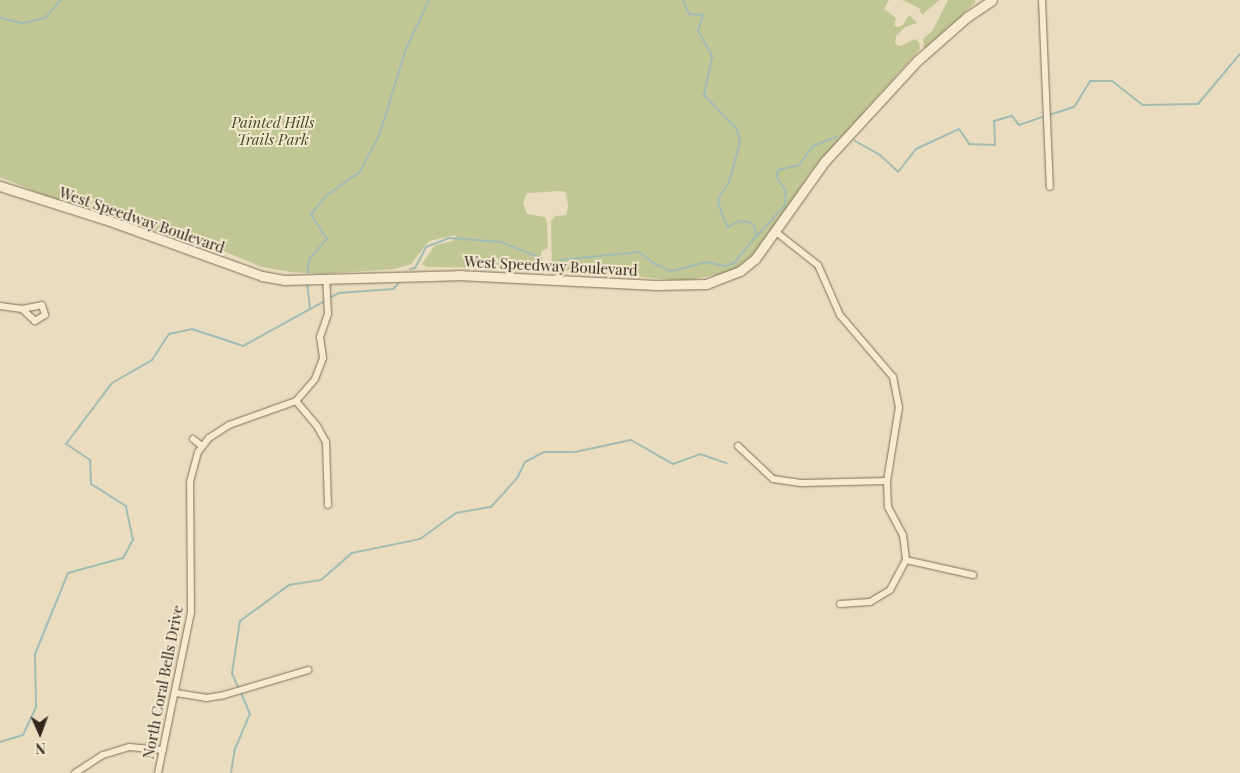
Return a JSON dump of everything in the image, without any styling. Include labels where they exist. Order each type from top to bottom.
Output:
[{"type":"main road","name":"West Speedway Boulevard","points":[[0,186],[110,221],[262,276],[284,280],[458,275],[671,286],[706,284],[740,271],[755,259],[825,161],[918,60],[967,17],[992,0]]},
{"type":"street","points":[[1042,0],[1050,187]]},
{"type":"street","points":[[776,232],[818,266],[840,315],[893,377],[899,407],[887,481],[888,507],[903,535],[906,560],[890,590],[870,602],[840,604]]},
{"type":"street","points":[[193,439],[202,446],[230,425],[296,401],[315,379],[323,358],[320,337],[328,314],[326,279]]},
{"type":"street","points":[[0,306],[22,309]]},
{"type":"street","points":[[296,401],[317,426],[326,442],[328,505]]},
{"type":"street","name":"North Coral Bells Drive","points":[[158,773],[176,693],[191,612],[190,482],[202,446]]},
{"type":"street","points":[[738,446],[773,479],[803,483],[887,481]]},
{"type":"street","points":[[906,560],[973,574]]},
{"type":"street","points":[[176,693],[206,698],[224,695],[308,670]]},
{"type":"street","points":[[75,773],[103,755],[129,747],[163,750]]},
{"type":"green space","name":"Painted Hills Trails Park","points":[[0,0],[889,0],[884,9],[896,18],[894,25],[897,27],[903,25],[909,15],[917,23],[905,27],[896,36],[895,44],[901,46],[915,39],[919,42],[920,49],[812,170],[760,249],[744,265],[728,273],[682,281],[582,271],[552,271],[551,221],[555,216],[566,215],[568,206],[566,193],[562,191],[527,193],[523,203],[527,214],[545,217],[547,222],[548,248],[541,251],[542,265],[537,268],[427,267],[422,264],[435,245],[453,241],[456,235],[429,241],[411,264],[395,269],[322,274],[291,272],[262,267],[179,233],[175,237],[46,196],[0,177]]},
{"type":"green space","points":[[902,0],[939,0],[922,15],[919,8]]},
{"type":"green space","points":[[948,0],[975,0],[975,3],[924,49],[923,39],[933,30]]},
{"type":"waterway","points":[[0,18],[22,23],[45,18],[61,0]]},
{"type":"waterway","points":[[308,273],[309,259],[327,239],[311,214],[327,195],[359,173],[379,136],[406,49],[429,0]]},
{"type":"waterway","points":[[560,260],[639,252],[655,264],[671,271],[706,262],[725,266],[734,263],[756,236],[755,226],[748,222],[739,221],[728,227],[721,212],[718,199],[729,182],[740,142],[737,129],[704,95],[712,56],[698,31],[703,15],[689,14],[683,0]]},
{"type":"waterway","points":[[1049,115],[1074,107],[1090,81],[1112,81],[1143,105],[1198,104],[1240,54]]},
{"type":"waterway","points":[[855,141],[880,155],[898,172],[916,149],[959,129],[969,144],[995,145],[994,121],[1012,116],[1019,125],[1045,116]]},
{"type":"waterway","points":[[757,236],[785,205],[786,192],[777,177],[778,170],[799,165],[813,146],[837,137]]},
{"type":"waterway","points":[[410,269],[415,268],[426,247],[449,238],[501,242],[541,258]]},
{"type":"waterway","points":[[307,283],[310,308]]},
{"type":"waterway","points":[[331,297],[339,293],[393,289],[398,284]]},
{"type":"waterway","points":[[0,742],[23,735],[36,707],[35,654],[68,573],[123,558],[133,540],[126,506],[91,484],[90,460],[66,444],[112,383],[152,360],[169,334],[192,329],[243,346],[323,302]]},
{"type":"waterway","points":[[239,689],[232,673],[240,621],[289,585],[321,580],[352,553],[420,539],[456,513],[491,507],[517,478],[525,462],[544,452],[575,452],[631,440],[673,464],[700,454],[726,463]]},
{"type":"waterway","points":[[231,773],[235,749],[250,714],[241,693]]}]
